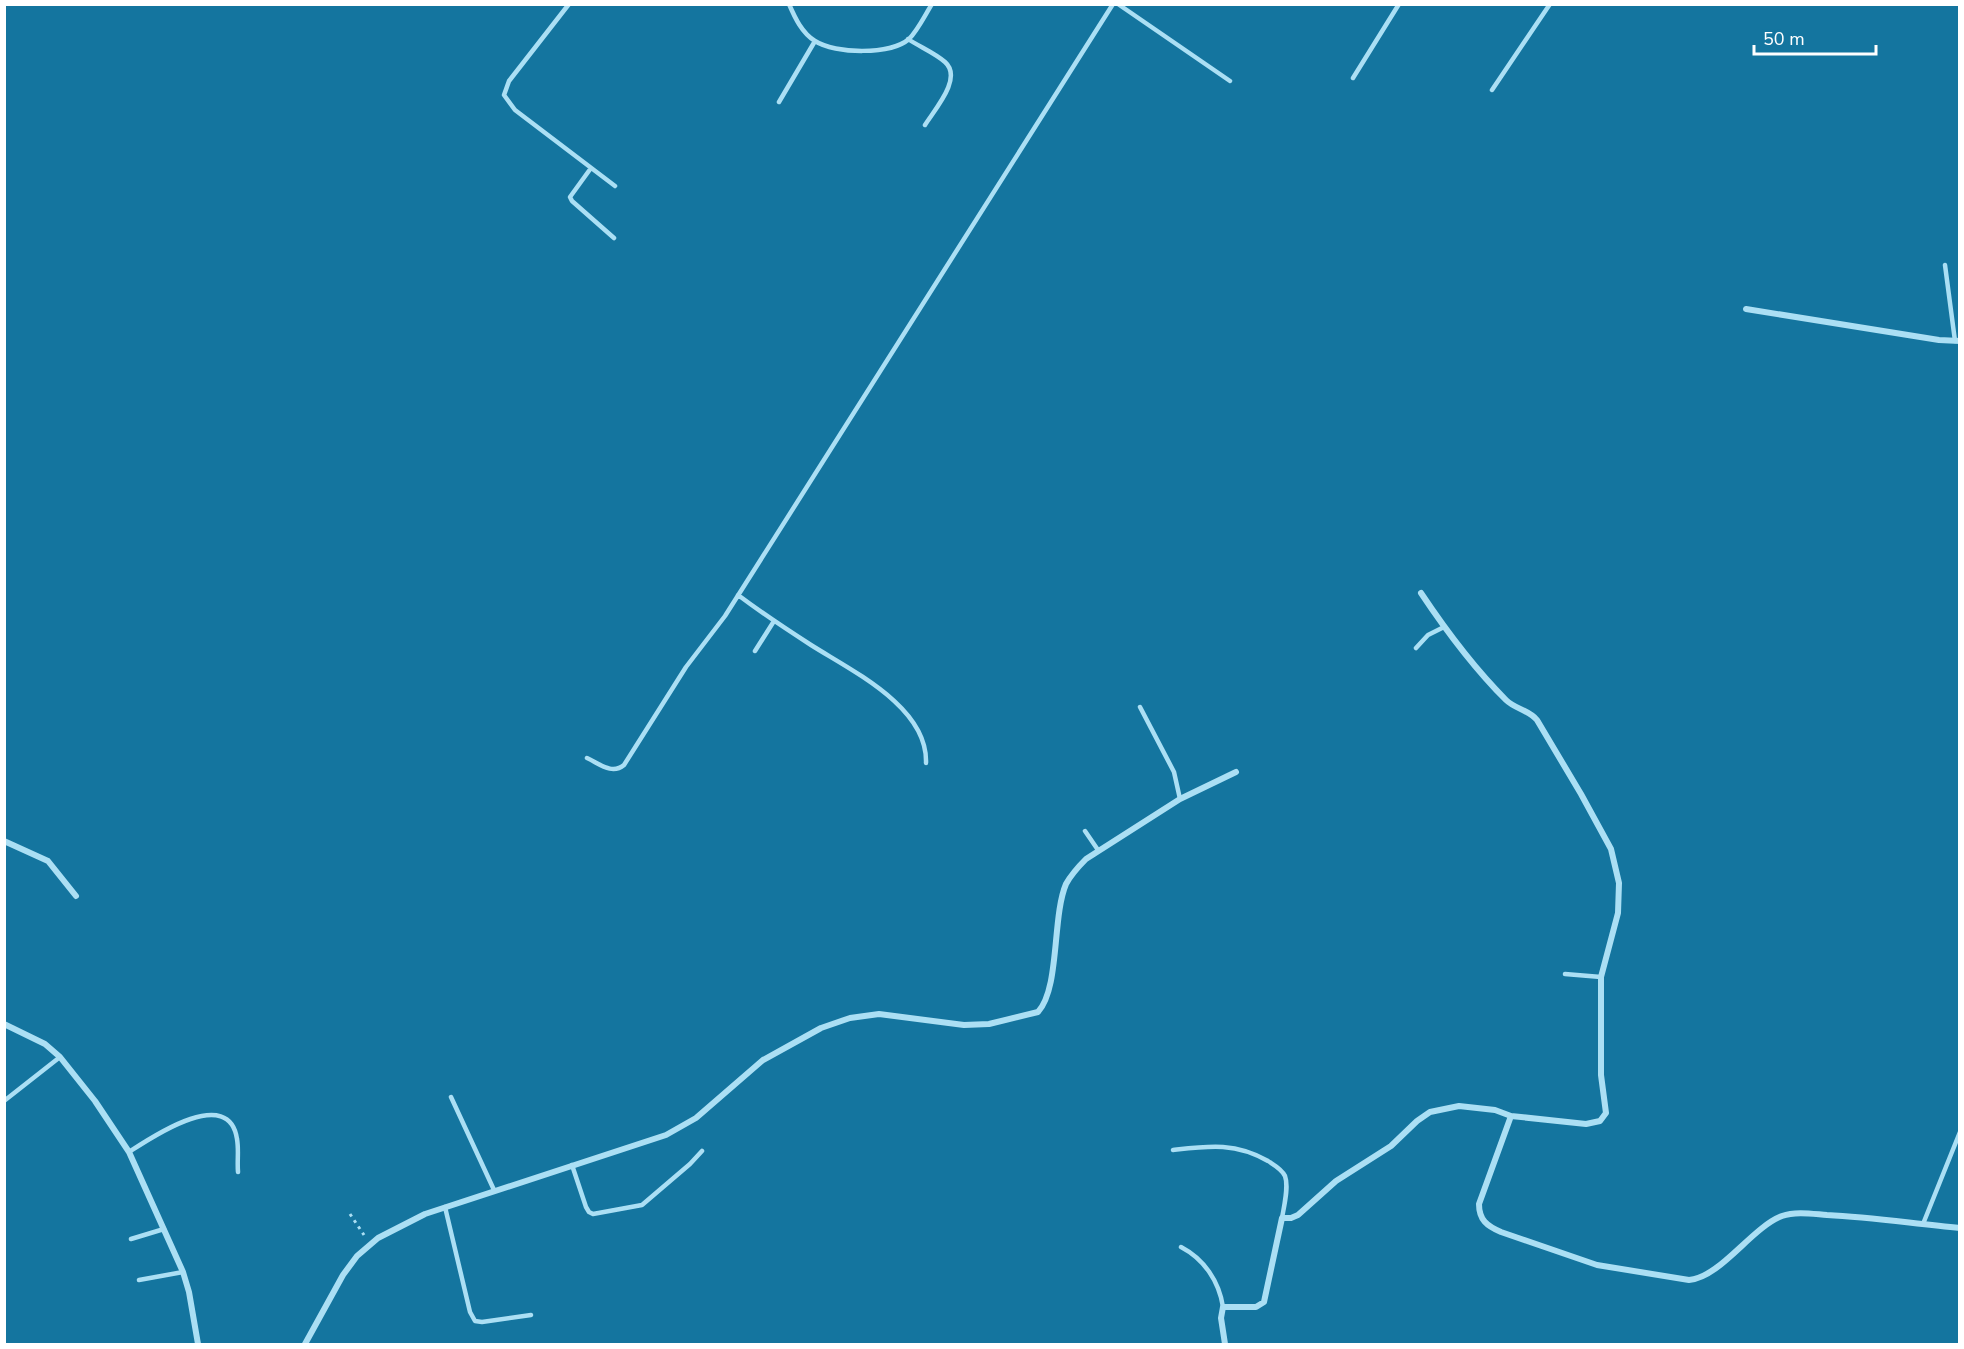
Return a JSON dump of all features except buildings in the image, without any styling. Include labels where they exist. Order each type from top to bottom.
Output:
[{"type":"street","points":[[1746,309],[1923,338],[1957,341]]},
{"type":"street","points":[[1225,1344],[1221,1318],[1223,1306],[1256,1307],[1264,1302],[1282,1218],[1298,1215],[1336,1180],[1391,1146],[1430,1112],[1459,1106],[1495,1110],[1510,1116],[1586,1124],[1595,1123],[1604,1118],[1607,1109],[1601,1075],[1601,977],[1620,897],[1611,849],[1538,720],[1506,701],[1444,627],[1421,593]]},
{"type":"street","points":[[305,1344],[343,1275],[357,1256],[387,1233],[425,1214],[666,1135],[696,1118],[763,1060],[821,1028],[850,1018],[879,1014],[964,1025],[989,1024],[1038,1012],[1042,1008],[1047,993],[1054,956],[1058,912],[1067,882],[1086,858],[1180,799],[1236,772]]},
{"type":"street","points":[[4,841],[48,861],[76,896]]},
{"type":"street","points":[[4,1024],[45,1044],[60,1058],[95,1101],[129,1152],[183,1272],[198,1344]]},
{"type":"street","points":[[1510,1116],[1479,1204],[1479,1213],[1483,1220],[1490,1227],[1501,1232],[1597,1265],[1696,1280],[1715,1268],[1766,1225],[1781,1216],[1796,1213],[1959,1228]]},
{"type":"lane","points":[[569,4],[509,81],[504,95],[515,110],[615,186]]},
{"type":"lane","points":[[789,4],[800,26],[815,41],[835,49],[859,51],[891,48],[909,39],[932,4]]},
{"type":"lane","points":[[587,758],[612,770],[619,770],[624,765],[686,667],[738,596],[1113,4]]},
{"type":"lane","points":[[1118,4],[1230,81]]},
{"type":"lane","points":[[1353,78],[1399,4]]},
{"type":"lane","points":[[1492,90],[1550,4]]},
{"type":"lane","points":[[909,39],[946,63],[952,71],[952,81],[925,125]]},
{"type":"lane","points":[[779,102],[815,41]]},
{"type":"lane","points":[[591,168],[570,197],[614,237]]},
{"type":"lane","points":[[1945,266],[1957,341]]},
{"type":"lane","points":[[738,596],[892,699],[918,729],[924,740],[926,763]]},
{"type":"lane","points":[[755,651],[774,621]]},
{"type":"lane","points":[[1416,648],[1428,634],[1444,627]]},
{"type":"lane","points":[[1140,707],[1174,772],[1180,799]]},
{"type":"lane","points":[[1085,831],[1098,850]]},
{"type":"lane","points":[[1565,974],[1601,977]]},
{"type":"lane","points":[[4,1101],[60,1058]]},
{"type":"lane","points":[[451,1097],[494,1190]]},
{"type":"lane","points":[[129,1152],[175,1125],[199,1117],[221,1115],[227,1119],[237,1138],[238,1172]]},
{"type":"lane","points":[[1923,1224],[1959,1132]]},
{"type":"lane","points":[[1173,1150],[1220,1145],[1256,1154],[1284,1174],[1286,1183],[1282,1218]]},
{"type":"lane","points":[[573,1165],[586,1207],[593,1214],[642,1205],[702,1151]]},
{"type":"lane","points":[[445,1207],[470,1312],[475,1321],[531,1316]]},
{"type":"lane","points":[[131,1239],[165,1229]]},
{"type":"lane","points":[[1181,1247],[1192,1252],[1203,1262],[1218,1285],[1223,1306]]},
{"type":"lane","points":[[138,1280],[183,1272]]},
{"type":"path","points":[[350,1214],[370,1244]]}]
